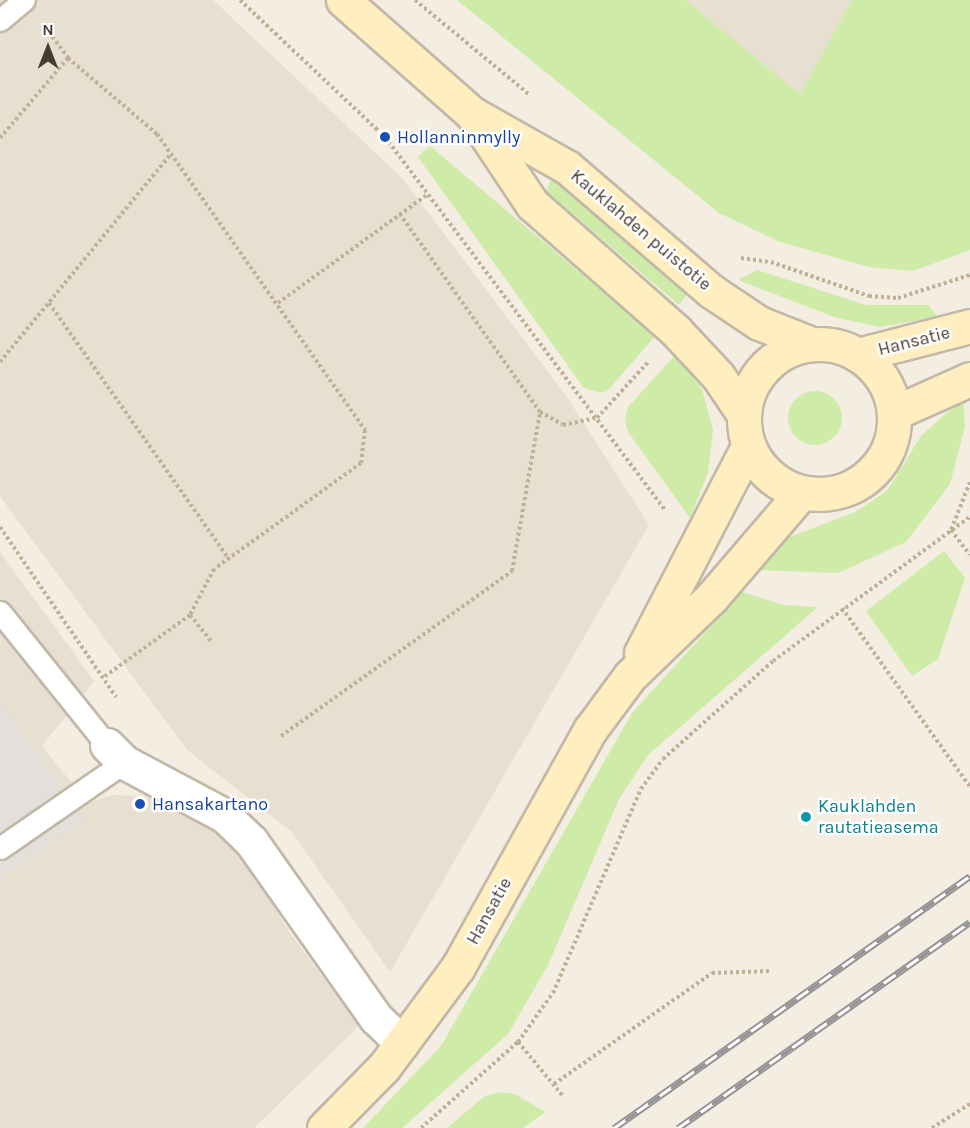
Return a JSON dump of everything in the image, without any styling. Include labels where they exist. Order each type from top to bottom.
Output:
[{"type":"main road","name":"Kauklahden puistotie","points":[[343,0],[471,113],[567,167],[711,291],[759,323],[812,344]]},
{"type":"main road","name":"Kauklahden puistotie","points":[[471,113],[532,204],[676,331],[718,375],[743,413]]},
{"type":"main road","name":"Hansatie","points":[[858,355],[970,326]]},
{"type":"main road","points":[[812,344],[858,355],[885,382],[894,413],[890,445],[868,477],[845,490],[801,493],[763,470],[748,447],[743,413],[762,368],[793,348],[812,344]]},
{"type":"main road","points":[[894,413],[970,379]]},
{"type":"main road","name":"Hansatie","points":[[324,1128],[402,1043],[458,967],[590,730],[630,676],[748,447]]},
{"type":"main road","name":"Hansatie","points":[[630,676],[712,597],[801,493]]},
{"type":"street","points":[[116,753],[225,816],[251,841],[376,1018],[402,1043]]},
{"type":"lane","points":[[0,20],[24,0]]},
{"type":"lane","points":[[0,612],[116,753],[0,848]]},
{"type":"path","points":[[240,0],[386,137],[670,517]]},
{"type":"path","points":[[39,19],[68,58],[157,134],[278,303],[365,430],[361,463],[214,569],[190,615],[105,676]]},
{"type":"path","points":[[0,138],[68,58]]},
{"type":"path","points":[[0,362],[171,154]]},
{"type":"path","points":[[278,303],[428,194]]},
{"type":"path","points":[[400,214],[540,412],[562,425],[597,418],[652,357]]},
{"type":"path","points":[[739,258],[771,262],[869,296],[898,298],[970,274]]},
{"type":"path","points":[[48,303],[229,559]]},
{"type":"path","points":[[281,736],[512,572],[540,412]]},
{"type":"path","points":[[951,530],[970,482]]},
{"type":"path","points":[[420,1128],[518,1042],[553,993],[641,789],[663,759],[842,608],[970,517]]},
{"type":"path","points":[[0,527],[116,692],[116,753]]},
{"type":"path","points":[[951,530],[970,555]]},
{"type":"path","points":[[842,608],[970,787]]},
{"type":"path","points":[[190,615],[212,642]]},
{"type":"path","points":[[554,1084],[712,973],[771,972]]},
{"type":"path","points":[[518,1042],[562,1095]]},
{"type":"path","points":[[932,1128],[970,1104]]},
{"type":"shaded area","points":[[0,0],[213,0],[401,177],[567,397],[649,525],[390,972],[291,831],[187,750],[0,496]]},
{"type":"shaded area","points":[[685,0],[852,0],[800,94]]},
{"type":"shaded area","points":[[0,552],[94,681],[42,746],[88,803],[112,795],[145,796],[183,810],[235,843],[290,933],[359,1026],[254,1128],[0,1128]]},
{"type":"shaded area","points":[[0,704],[86,819],[0,879]]},
{"type":"green space","points":[[457,0],[685,0],[800,94],[852,0],[970,0],[970,250],[913,271],[869,267],[780,242],[719,213]]},
{"type":"green space","points":[[430,146],[655,336],[610,388],[601,393],[584,388],[418,157]]},
{"type":"green space","points":[[559,177],[689,292],[679,305],[546,191],[552,178]]},
{"type":"green space","points":[[757,270],[866,305],[928,305],[938,317],[880,327],[834,317],[738,280]]},
{"type":"green space","points":[[676,354],[702,389],[713,430],[708,473],[690,518],[628,432],[625,420],[628,407]]},
{"type":"green space","points":[[810,391],[820,391],[830,395],[838,403],[842,418],[838,433],[830,441],[820,445],[810,445],[800,441],[792,433],[788,423],[788,413],[792,403],[800,395]]},
{"type":"green space","points":[[963,398],[965,426],[950,484],[906,542],[838,573],[757,570],[787,538],[855,512],[887,491],[921,436]]},
{"type":"green space","points":[[944,551],[965,578],[938,659],[912,676],[866,611]]},
{"type":"green space","points":[[742,592],[784,605],[818,607],[648,755],[619,799],[548,965],[508,1034],[402,1128],[363,1128],[441,1046],[632,713]]},
{"type":"green space","points":[[500,1092],[515,1094],[545,1112],[523,1128],[447,1128],[485,1096]]},
{"type":"railway","points":[[614,1128],[970,876]]},
{"type":"railway","points":[[678,1128],[970,922]]},
{"type":"place","name":"Hollanninmylly","points":[[385,137]]},
{"type":"place","name":"Hansakartano","points":[[140,804]]},
{"type":"place","name":"Kauklahden rautatieasema","points":[[806,817]]}]
